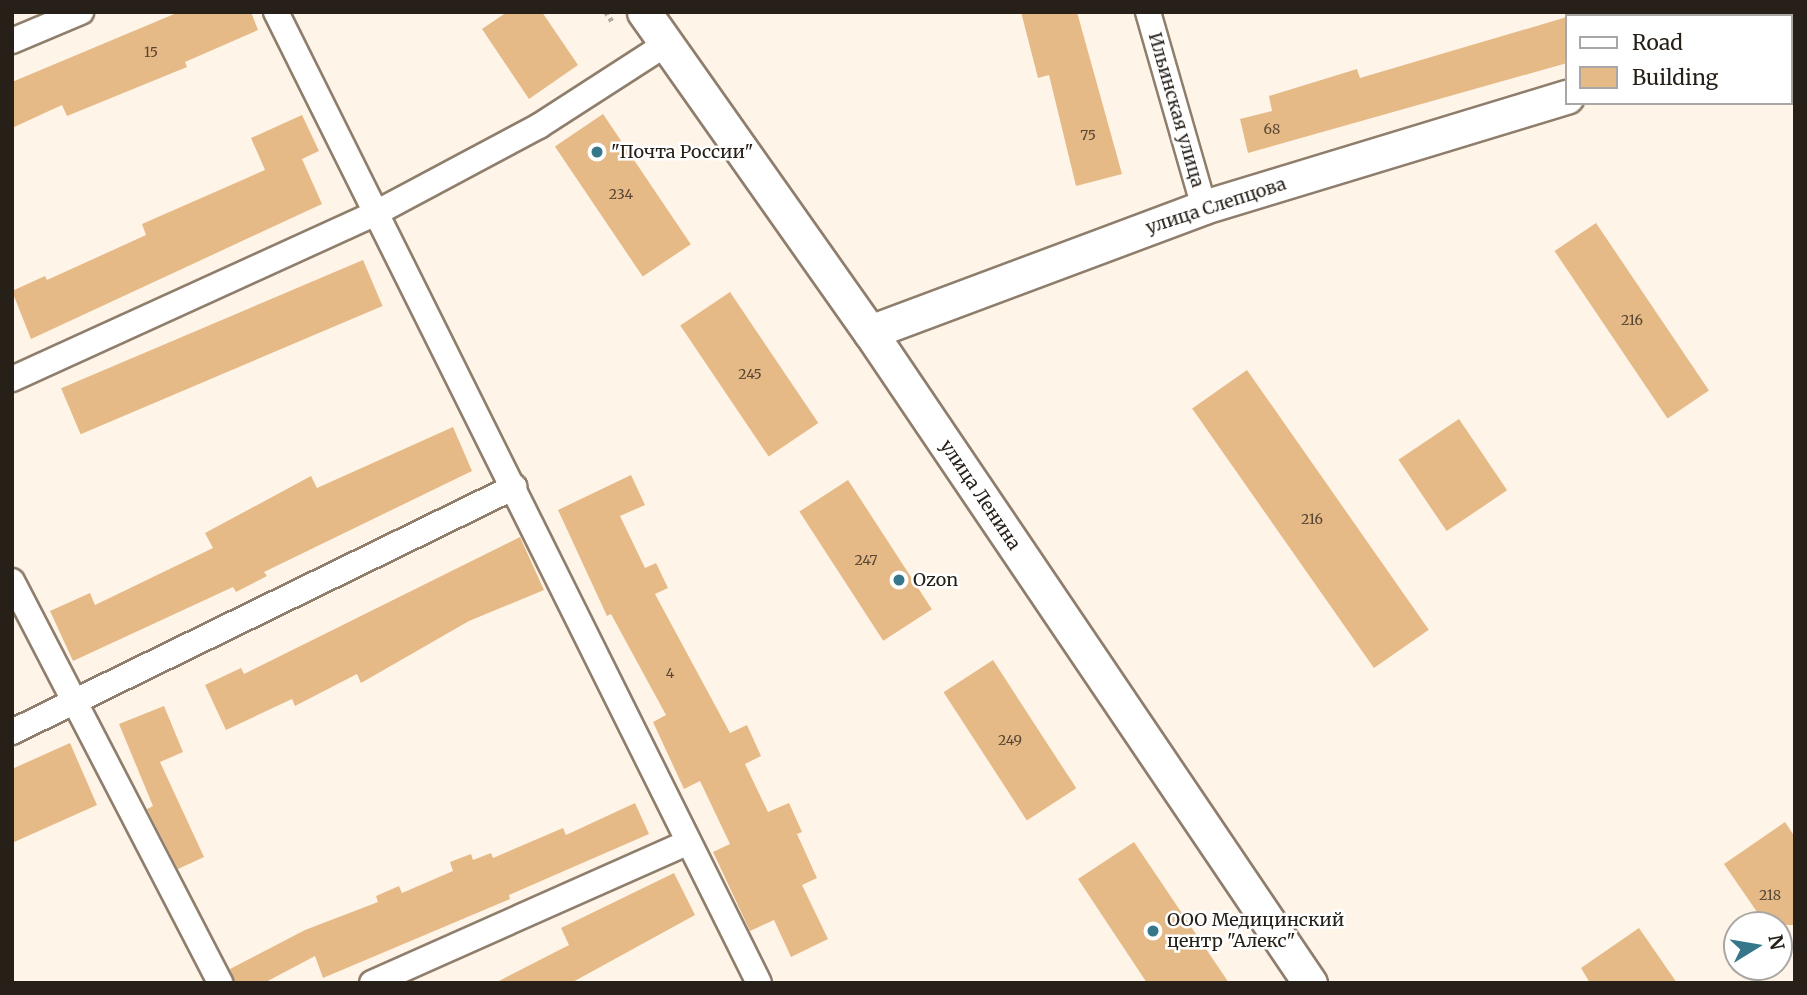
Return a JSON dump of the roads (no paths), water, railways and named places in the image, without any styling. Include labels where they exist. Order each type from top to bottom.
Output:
[{"type":"main road","name":"улица Ленина","points":[[644,12],[870,332],[1310,983]]},
{"type":"main road","name":"улица Слепцова","points":[[870,332],[1204,207],[1566,97]]},
{"type":"street","points":[[12,41],[81,12]]},
{"type":"street","points":[[276,12],[514,487],[687,843],[759,983]]},
{"type":"street","name":"Ильинская улица","points":[[1148,12],[1204,207]]},
{"type":"street","points":[[12,379],[376,212],[539,126],[666,44]]},
{"type":"street","points":[[12,732],[514,487]]},
{"type":"street","points":[[12,581],[77,702],[220,983]]},
{"type":"street","points":[[372,983],[687,843]]},
{"type":"place","name":"\"Почта России\"","points":[[597,152]]},
{"type":"place","name":"Ozon","points":[[899,580]]},
{"type":"place","name":"ООО Медицинский центр \"Алекс\"","points":[[1153,931]]}]
